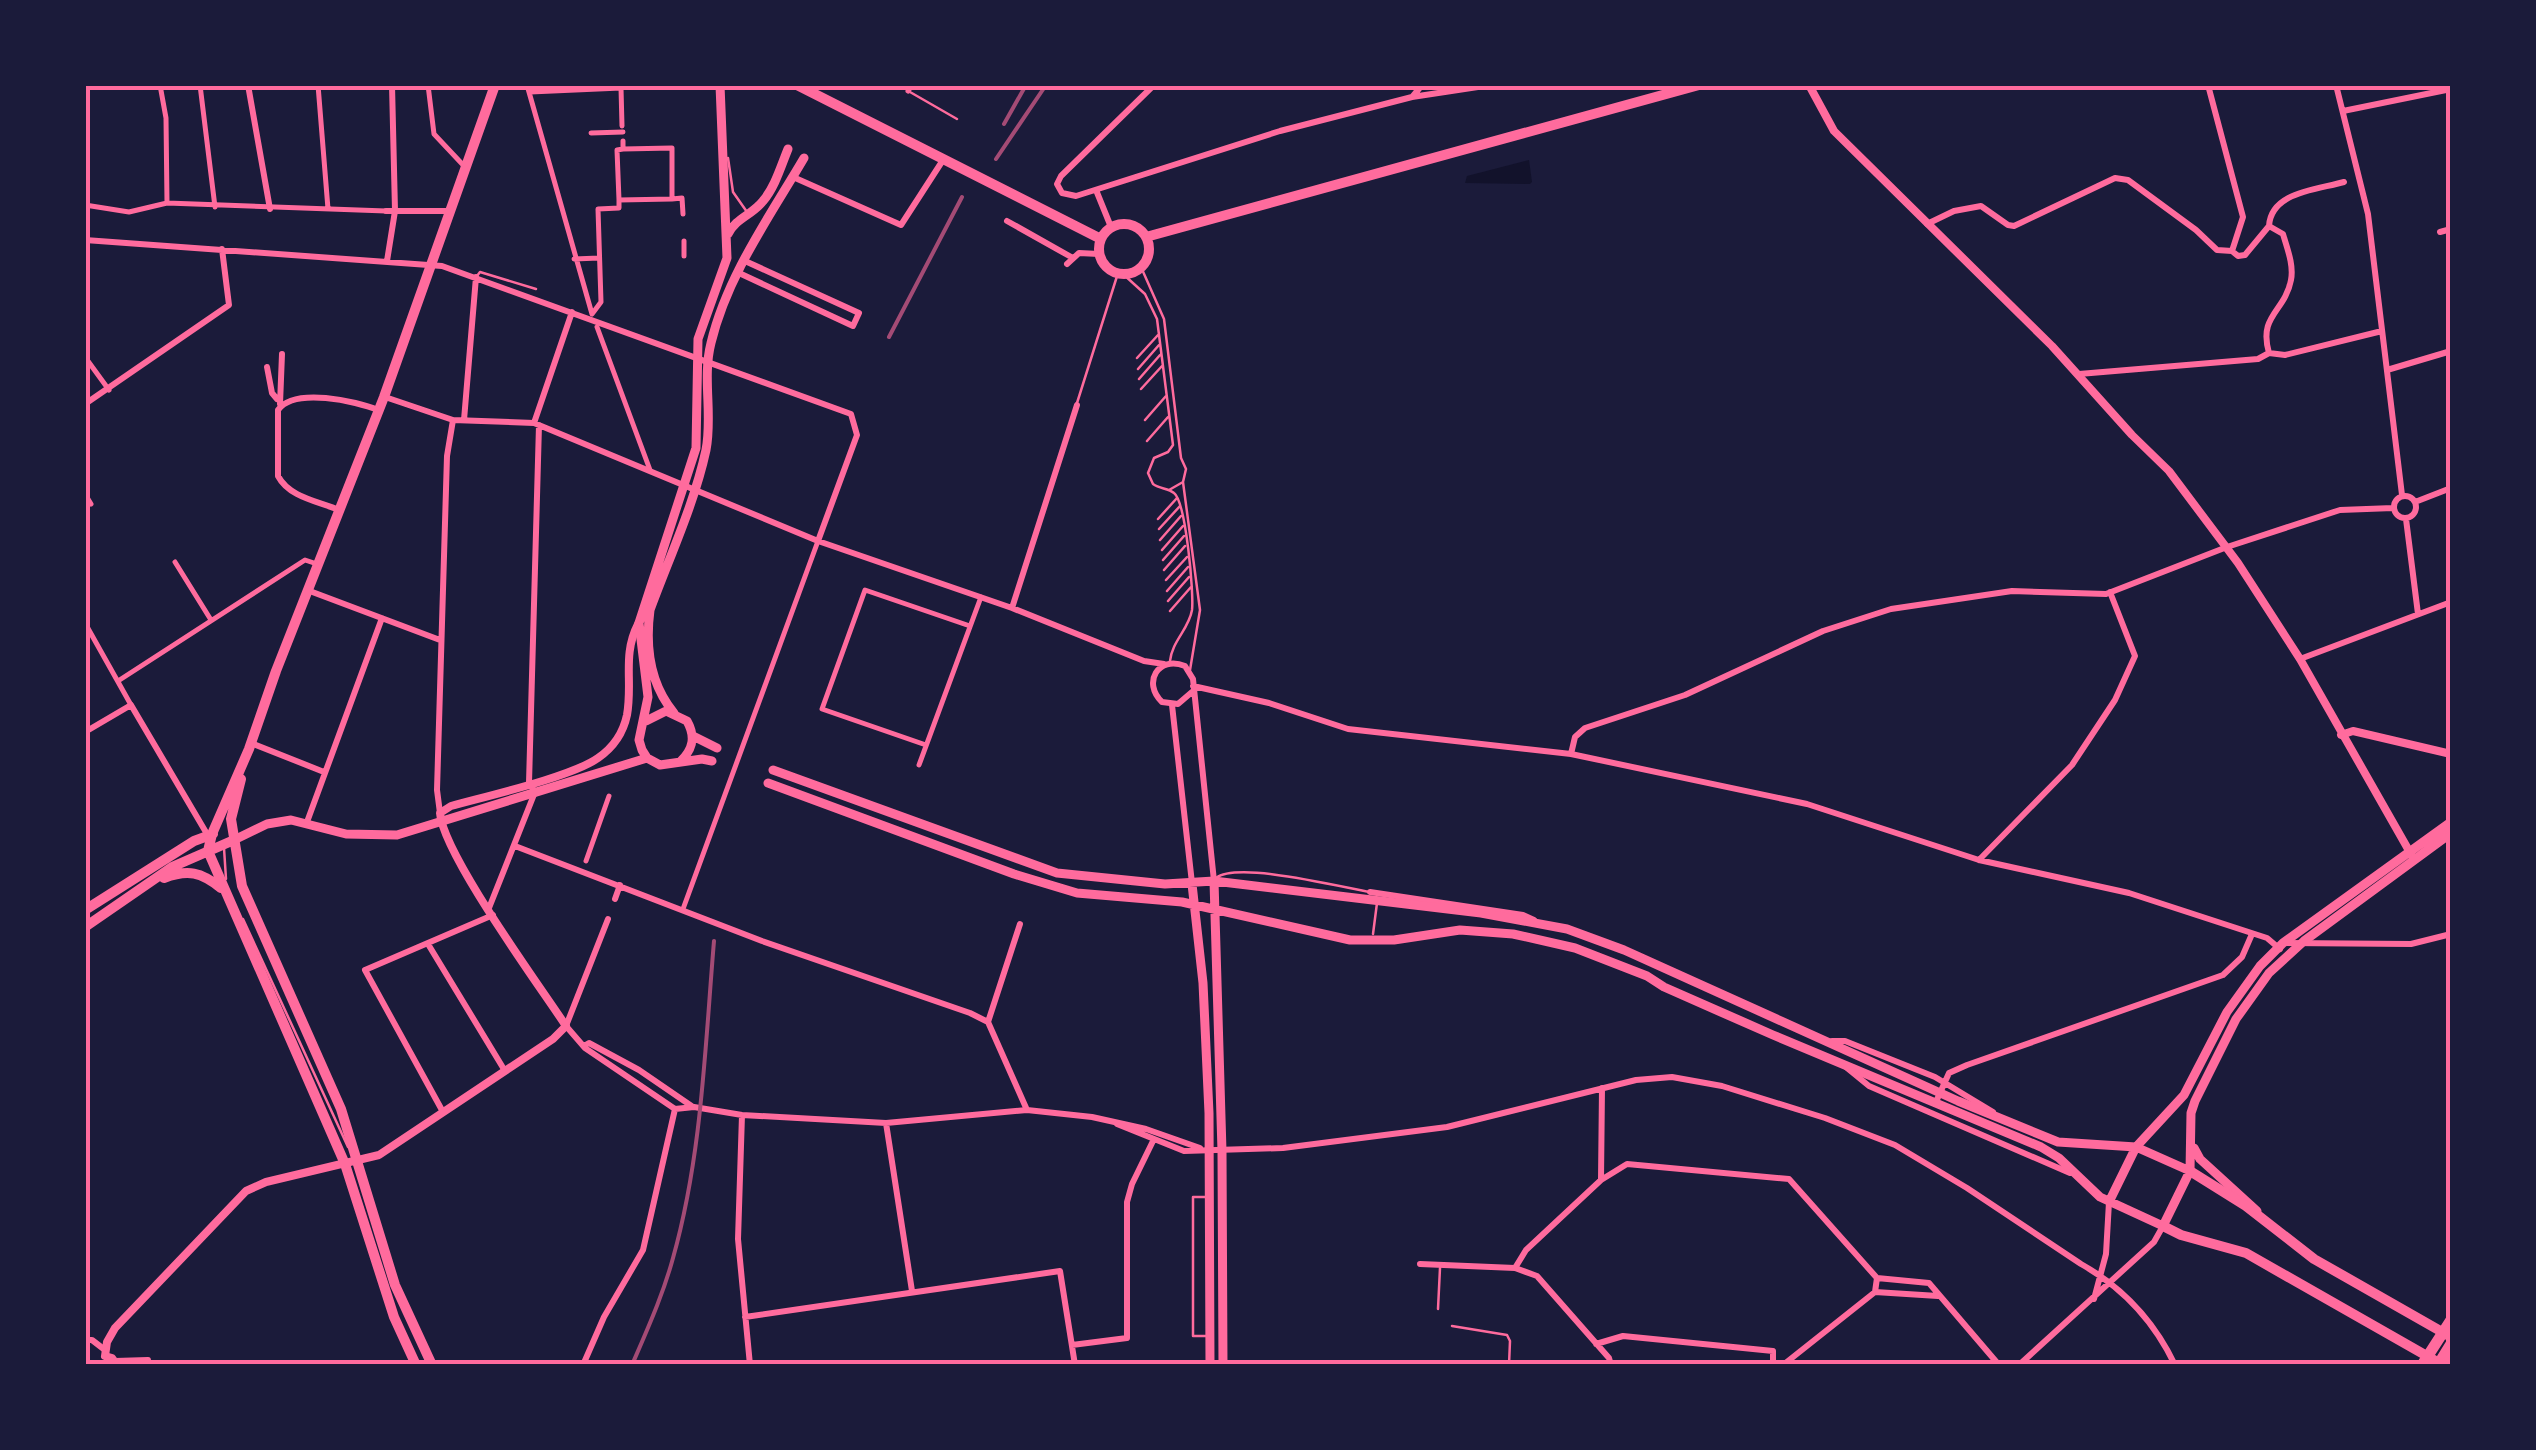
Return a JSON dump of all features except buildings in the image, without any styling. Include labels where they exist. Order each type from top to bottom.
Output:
[{"type":"highway","points":[[2422,1365],[2451,1320]]},
{"type":"highway","points":[[2441,1365],[2451,1340]]},
{"type":"main road","points":[[416,1365],[394,1317],[344,1164],[307,1071],[223,890],[212,857],[210,834],[250,746],[384,397],[494,85]]},
{"type":"main road","points":[[681,761],[688,754],[693,736],[687,722],[660,695],[647,632],[650,610],[689,489],[699,426],[698,340],[724,270],[727,235],[720,85]]},
{"type":"main road","points":[[797,85],[1100,239]]},
{"type":"main road","points":[[1146,237],[1699,85]]},
{"type":"main road","points":[[727,235],[733,224],[769,194],[788,149]]},
{"type":"main road","points":[[648,758],[639,740],[648,697],[639,622],[706,450],[710,420],[708,361],[715,330],[738,273],[804,158]]},
{"type":"main road","points":[[1118,224],[1134,226],[1146,237],[1149,253],[1141,267],[1120,274],[1106,266],[1099,254],[1100,239],[1118,224]]},
{"type":"main road","points":[[645,721],[658,712],[674,713]]},
{"type":"main road","points":[[693,736],[716,748]]},
{"type":"main road","points":[[250,746],[228,841],[242,886],[341,1108],[395,1286],[432,1365]]},
{"type":"main road","points":[[85,926],[172,866],[212,857],[228,841],[278,821],[306,822],[338,832],[372,836],[397,835],[532,788],[648,758],[667,766],[681,761],[712,762]]},
{"type":"main road","points":[[774,770],[1056,873],[1192,884],[1214,881],[1535,921],[1594,937],[1827,1041],[1943,1087],[2058,1142],[2136,1146],[2190,1171],[2314,1259],[2451,1340]]},
{"type":"main road","points":[[768,782],[1057,888],[1194,906],[1372,941],[1460,930],[1538,938],[1575,948],[2041,1147],[2109,1202],[2182,1235],[2246,1253],[2441,1365]]},
{"type":"main road","points":[[2163,1226],[2190,1171],[2191,1113],[2236,1019],[2282,949],[2304,942],[2328,924],[2451,822]]},
{"type":"main road","points":[[2109,1202],[2136,1146],[2178,1103],[2226,1012],[2282,949],[2411,855],[2451,832]]},
{"type":"main road","points":[[85,910],[194,840],[210,834],[228,841]]},
{"type":"main road","points":[[153,882],[190,872],[204,875],[223,890]]},
{"type":"main road","points":[[1214,881],[1224,1365]]},
{"type":"main road","points":[[1192,884],[1203,983],[1210,1365]]},
{"type":"main road","points":[[2192,1146],[2200,1159],[2241,1193],[2266,1222]]},
{"type":"street","points":[[160,85],[166,118],[166,203]]},
{"type":"street","points":[[200,85],[214,207]]},
{"type":"street","points":[[248,85],[270,209]]},
{"type":"street","points":[[318,85],[328,209]]},
{"type":"street","points":[[386,261],[392,85]]},
{"type":"street","points":[[428,85],[434,134],[465,168]]},
{"type":"street","points":[[1154,85],[1058,180],[1059,190],[1068,196],[1096,190],[1280,131],[1412,97],[1491,85]]},
{"type":"street","points":[[1412,97],[1422,85]]},
{"type":"street","points":[[1810,85],[1834,131],[2079,374],[2169,471],[2227,547],[2300,659],[2411,855]]},
{"type":"street","points":[[2208,85],[2243,217],[2232,251]]},
{"type":"street","points":[[2336,85],[2368,214],[2402,495]]},
{"type":"street","points":[[591,133],[622,129],[621,86],[528,88],[545,135],[574,259],[592,314],[601,302],[598,209],[619,208],[617,150],[672,148],[672,198]]},
{"type":"street","points":[[2343,111],[2451,88]]},
{"type":"street","points":[[623,140],[623,150]]},
{"type":"street","points":[[793,177],[901,226],[943,160]]},
{"type":"street","points":[[1927,224],[1954,210],[1981,206],[2014,226],[2115,178],[2128,180],[2217,250],[2232,251],[2238,256],[2245,255],[2269,226],[2270,214],[2280,200],[2344,182]]},
{"type":"street","points":[[1096,190],[1111,227]]},
{"type":"street","points":[[619,200],[682,198],[683,214]]},
{"type":"street","points":[[85,205],[128,212],[166,203],[270,209],[449,211]]},
{"type":"street","points":[[748,214],[755,228],[755,241]]},
{"type":"street","points":[[1007,221],[1070,261],[1079,254],[1099,254]]},
{"type":"street","points":[[2269,226],[2282,234],[2292,279],[2283,301],[2268,320],[2265,331],[2269,353]]},
{"type":"street","points":[[2440,232],[2451,229]]},
{"type":"street","points":[[85,240],[442,266],[851,414],[857,434],[683,909]]},
{"type":"street","points":[[684,240],[684,256]]},
{"type":"street","points":[[85,404],[229,305],[222,249]]},
{"type":"street","points":[[574,259],[599,258]]},
{"type":"street","points":[[738,273],[853,326],[859,313],[745,260]]},
{"type":"street","points":[[464,420],[476,277]]},
{"type":"street","points":[[443,1112],[365,970],[428,944],[491,911],[516,846],[532,788],[537,424],[572,312]]},
{"type":"street","points":[[597,327],[651,472]]},
{"type":"street","points":[[2079,374],[2258,359],[2269,353],[2286,356],[2382,331]]},
{"type":"street","points":[[2387,370],[2451,352]]},
{"type":"street","points":[[282,354],[276,431],[278,476],[287,490],[339,510]]},
{"type":"street","points":[[85,357],[109,390]]},
{"type":"street","points":[[267,367],[272,393],[279,402]]},
{"type":"street","points":[[384,397],[453,420],[537,424],[818,541],[1012,608],[1144,661],[1184,666],[1190,672],[1193,689],[1214,881]]},
{"type":"street","points":[[279,402],[349,399],[378,410]]},
{"type":"street","points":[[1012,608],[1077,405]]},
{"type":"street","points":[[453,420],[447,456],[440,640],[440,817],[491,911],[566,1026],[584,1046],[675,1109],[694,1107],[742,1115],[886,1123],[1026,1110],[1092,1117],[1146,1129],[1208,1151]]},
{"type":"street","points":[[2416,502],[2451,488]]},
{"type":"street","points":[[85,494],[90,504]]},
{"type":"street","points":[[2402,495],[2416,502],[2416,511],[2406,518],[2398,517],[2393,508],[2402,495]]},
{"type":"street","points":[[1571,754],[1575,737],[1585,728],[1685,695],[1823,631],[1890,609],[2012,592],[2106,594],[2227,547],[2340,510],[2393,508]]},
{"type":"street","points":[[2406,518],[2418,614]]},
{"type":"street","points":[[118,681],[305,560],[317,564]]},
{"type":"street","points":[[174,562],[211,620]]},
{"type":"street","points":[[307,590],[440,640]]},
{"type":"street","points":[[926,744],[822,708],[866,590],[970,626]]},
{"type":"street","points":[[1979,860],[2072,765],[2116,700],[2134,656],[2110,592]]},
{"type":"street","points":[[918,765],[981,598]]},
{"type":"street","points":[[2300,659],[2451,602]]},
{"type":"street","points":[[306,822],[382,618]]},
{"type":"street","points":[[532,788],[588,764],[608,751],[620,736],[628,702],[628,648],[639,622]]},
{"type":"street","points":[[85,623],[210,834]]},
{"type":"street","points":[[1144,661],[1156,671]]},
{"type":"street","points":[[1167,663],[1152,678],[1153,692],[1162,702],[1184,702],[1193,689]]},
{"type":"street","points":[[1193,689],[1270,703],[1348,729],[1571,754],[1807,804],[1979,860],[2129,892],[2266,938],[2282,949]]},
{"type":"street","points":[[85,732],[131,704]]},
{"type":"street","points":[[1172,705],[1192,884]]},
{"type":"street","points":[[2341,735],[2353,731],[2451,754]]},
{"type":"street","points":[[250,746],[324,772]]},
{"type":"street","points":[[586,862],[609,796]]},
{"type":"street","points":[[516,846],[988,1022]]},
{"type":"street","points":[[615,899],[620,884]]},
{"type":"street","points":[[1370,892],[1523,915],[1535,921]]},
{"type":"street","points":[[95,1363],[105,1353],[116,1328],[246,1191],[266,1182],[381,1154],[553,1039],[566,1026],[608,920]]},
{"type":"street","points":[[1020,924],[988,1022],[1026,1110]]},
{"type":"street","points":[[2328,924],[2330,942]]},
{"type":"street","points":[[1934,1104],[1949,1074],[1967,1065],[2223,975],[2242,957],[2252,934]]},
{"type":"street","points":[[2304,942],[2411,944],[2451,934]]},
{"type":"street","points":[[428,944],[505,1071]]},
{"type":"street","points":[[584,1046],[590,1043],[694,1107]]},
{"type":"street","points":[[1842,1064],[1869,1086],[2075,1175]]},
{"type":"street","points":[[1117,1124],[1184,1151],[1283,1148],[1447,1128],[1636,1080],[1672,1078],[1722,1086],[1860,1131],[1918,1159],[2101,1273],[2153,1324],[2176,1365]]},
{"type":"street","points":[[1601,1180],[1602,1088]]},
{"type":"street","points":[[583,1365],[604,1317],[643,1250],[675,1109]]},
{"type":"street","points":[[742,1115],[738,1239],[750,1365]]},
{"type":"street","points":[[886,1123],[912,1291]]},
{"type":"street","points":[[1072,1346],[1128,1338],[1128,1202],[1132,1184],[1153,1141]]},
{"type":"street","points":[[1515,1268],[1526,1250],[1601,1180],[1627,1164],[1788,1179],[1876,1278],[1929,1283],[1999,1365]]},
{"type":"street","points":[[2094,1299],[2106,1254],[2109,1202]]},
{"type":"street","points":[[2019,1365],[2154,1242],[2163,1226]]},
{"type":"street","points":[[1420,1264],[1515,1268],[1537,1276],[1609,1358],[1610,1365]]},
{"type":"street","points":[[745,1317],[1060,1272],[1074,1365]]},
{"type":"street","points":[[1875,1292],[1876,1278]]},
{"type":"street","points":[[1783,1365],[1875,1292],[1938,1296]]},
{"type":"street","points":[[1596,1344],[1623,1336],[1773,1352],[1772,1365]]},
{"type":"street","points":[[85,1340],[92,1340],[116,1363],[148,1360]]},
{"type":"lane","points":[[910,88],[957,119]]},
{"type":"lane","points":[[728,158],[733,192],[748,214]]},
{"type":"lane","points":[[1141,267],[1164,319],[1181,458],[1186,469],[1183,482],[1200,610],[1190,672]]},
{"type":"lane","points":[[476,277],[480,272],[536,290]]},
{"type":"lane","points":[[1077,405],[1120,274],[1145,294],[1156,319],[1173,445],[1154,458],[1148,469],[1153,484],[1178,496],[1192,586],[1192,614],[1167,663]]},
{"type":"lane","points":[[1136,358],[1158,334]]},
{"type":"lane","points":[[1138,369],[1160,344]]},
{"type":"lane","points":[[1139,379],[1161,354]]},
{"type":"lane","points":[[1140,389],[1162,364]]},
{"type":"lane","points":[[1144,420],[1166,395]]},
{"type":"lane","points":[[1147,440],[1169,416]]},
{"type":"lane","points":[[1168,452],[1181,458]]},
{"type":"lane","points":[[1168,490],[1183,482]]},
{"type":"lane","points":[[1158,519],[1178,496]]},
{"type":"lane","points":[[1159,529],[1181,504]]},
{"type":"lane","points":[[1160,540],[1182,515]]},
{"type":"lane","points":[[1162,550],[1184,525]]},
{"type":"lane","points":[[1163,560],[1185,535]]},
{"type":"lane","points":[[1164,570],[1186,546]]},
{"type":"lane","points":[[1166,580],[1188,556]]},
{"type":"lane","points":[[1167,591],[1189,566]]},
{"type":"lane","points":[[1168,601],[1190,576]]},
{"type":"lane","points":[[1170,611],[1192,586]]},
{"type":"lane","points":[[212,857],[284,1005],[340,1133],[358,1161]]},
{"type":"lane","points":[[1214,881],[1224,873],[1248,873],[1370,892],[1377,902],[1372,941]]},
{"type":"lane","points":[[1208,1196],[1193,1197],[1193,1336],[1211,1336]]},
{"type":"lane","points":[[1438,1309],[1440,1266]]},
{"type":"lane","points":[[1452,1326],[1508,1335],[1509,1365]]},
{"type":"shaded area","points":[[1529,160],[1530,184],[1465,183],[1467,176]]},
{"type":"railway","points":[[1004,124],[1026,85]]},
{"type":"railway","points":[[996,159],[1046,85]]},
{"type":"railway","points":[[889,337],[962,197]]},
{"type":"railway","points":[[632,1365],[669,1272],[683,1219],[701,1101],[714,941]]}]
